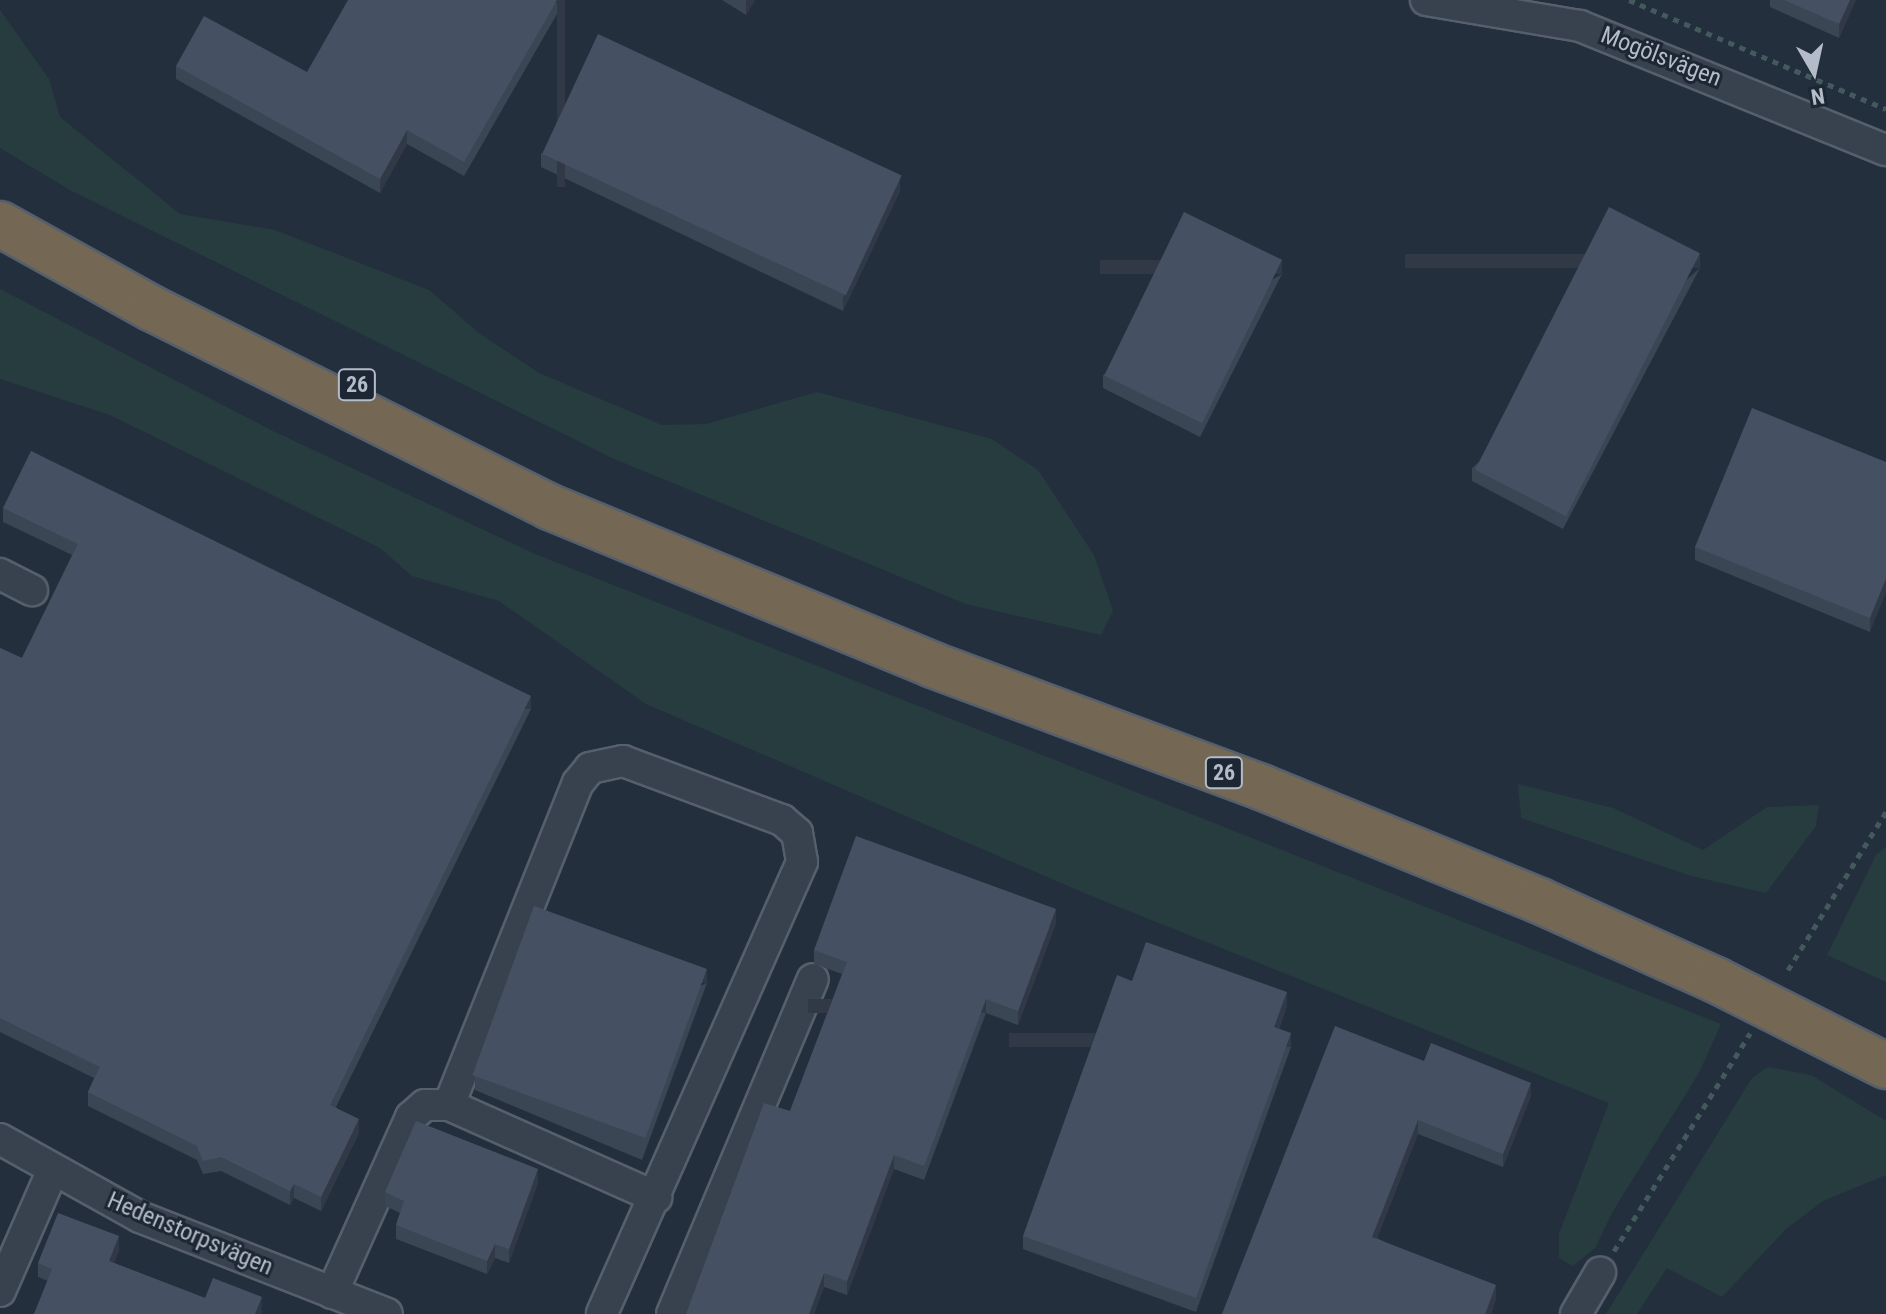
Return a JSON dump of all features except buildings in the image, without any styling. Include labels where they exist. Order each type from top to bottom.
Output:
[{"type":"highway","name":"26","points":[[0,197],[172,291],[558,484],[750,565],[1553,880],[1886,1037]]},
{"type":"highway","name":"26","points":[[0,224],[151,308],[550,507],[878,643],[1261,787],[1540,901],[1716,980],[1886,1066]]},
{"type":"street","name":"Mogölsvägen","points":[[1426,0],[1580,26],[1885,147]]},
{"type":"street","points":[[0,574],[32,590]]},
{"type":"street","points":[[449,1105],[560,821],[590,768],[623,761],[782,820],[797,833],[802,862],[602,1314]]},
{"type":"street","points":[[672,1314],[813,979]]},
{"type":"street","points":[[332,1293],[411,1117],[425,1105],[449,1105],[656,1197]]},
{"type":"street","name":"Hedenstorpsvägen","points":[[0,1139],[52,1172],[140,1217],[387,1314]]},
{"type":"street","points":[[0,1291],[52,1172]]},
{"type":"street","points":[[1576,1314],[1600,1273]]},
{"type":"path","points":[[1629,0],[1886,109]]},
{"type":"path","points":[[1788,970],[1886,812]]},
{"type":"path","points":[[1600,1273],[1758,1020]]},
{"type":"green space","points":[[0,10],[49,79],[60,117],[180,214],[275,230],[429,290],[480,334],[539,373],[662,425],[706,424],[817,392],[992,439],[1038,470],[1094,555],[1113,611],[1101,635],[966,604],[612,458],[70,190],[0,148]]},
{"type":"green space","points":[[0,289],[273,431],[535,554],[1721,1024],[1699,1073],[1613,1211],[1595,1248],[1573,1266],[1559,1258],[1559,1234],[1609,1103],[1089,895],[646,704],[499,601],[412,576],[380,548],[110,415],[0,379]]},
{"type":"green space","points":[[1518,784],[1613,808],[1703,850],[1767,807],[1819,805],[1816,826],[1766,893],[1691,876],[1521,818]]},
{"type":"green space","points":[[1886,847],[1886,982],[1827,955],[1876,855]]},
{"type":"green space","points":[[1768,1067],[1811,1075],[1886,1121],[1886,1175],[1823,1201],[1786,1229],[1722,1297],[1667,1268],[1637,1314],[1606,1314],[1752,1078]]}]
